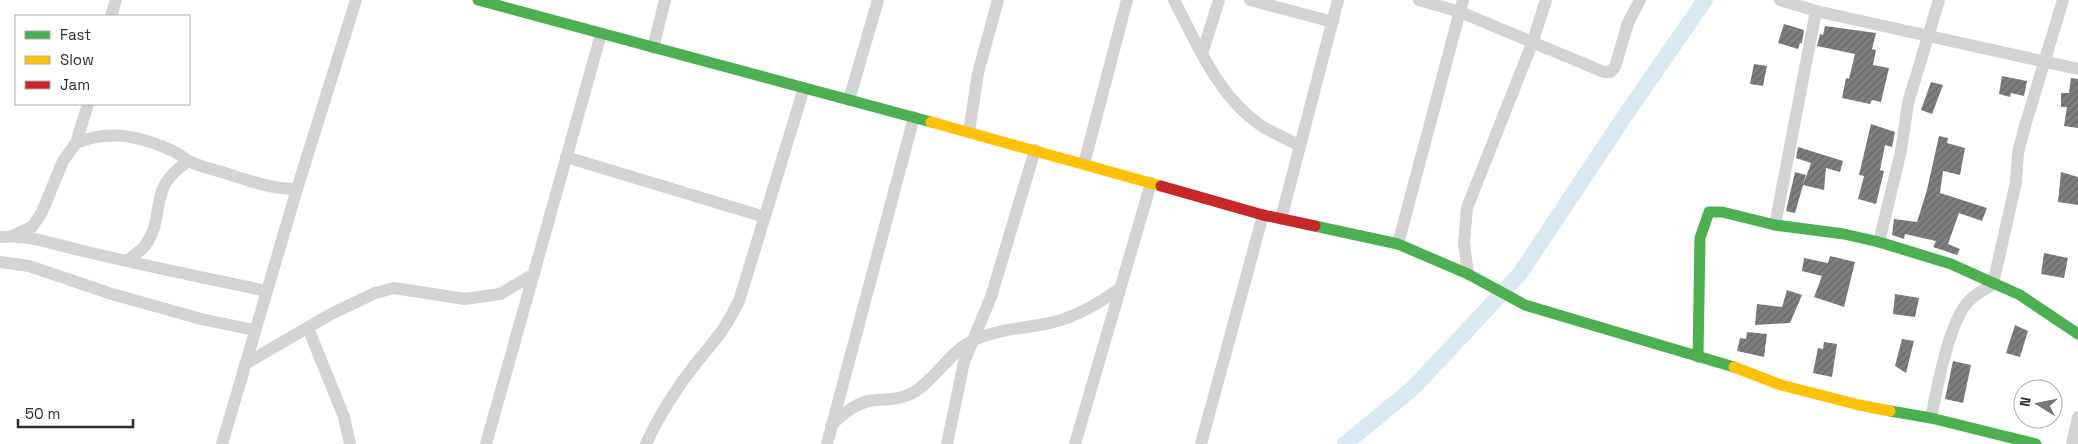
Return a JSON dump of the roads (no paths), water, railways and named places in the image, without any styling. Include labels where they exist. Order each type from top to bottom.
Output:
[{"type":"street","points":[[111,15],[116,0]]},
{"type":"street","points":[[222,444],[254,330],[356,0]]},
{"type":"street","points":[[478,0],[1035,150],[1263,215],[1398,244],[1468,274],[1525,305],[1749,372],[1781,385],[1859,405],[1931,418],[2036,444]]},
{"type":"street","points":[[653,48],[665,0]]},
{"type":"street","points":[[849,100],[878,0]]},
{"type":"street","points":[[969,132],[978,73],[998,0]]},
{"type":"street","points":[[1084,164],[1127,0]]},
{"type":"street","points":[[1174,0],[1202,54],[1228,95],[1262,126],[1300,146]]},
{"type":"street","points":[[1202,54],[1219,0]]},
{"type":"street","points":[[1250,0],[1333,22]]},
{"type":"street","points":[[1281,219],[1338,0]]},
{"type":"street","points":[[1419,0],[1462,6],[1534,42],[1604,72],[1610,72],[1615,67],[1628,23],[1640,0]]},
{"type":"street","points":[[1468,274],[1464,243],[1467,208],[1534,42],[1546,0]]},
{"type":"street","points":[[1780,0],[1816,11],[2078,69]]},
{"type":"street","points":[[1879,242],[1901,151],[1908,103],[1939,0]]},
{"type":"street","points":[[1931,418],[1937,386],[1957,317],[1970,300],[1993,284],[2016,182],[2018,153],[2063,0]]},
{"type":"street","points":[[1398,244],[1462,6]]},
{"type":"street","points":[[1775,225],[1816,11]]},
{"type":"street","points":[[486,444],[601,34]]},
{"type":"street","points":[[646,444],[661,415],[691,370],[730,321],[739,301],[804,88]]},
{"type":"street","points":[[14,236],[32,227],[37,220],[63,161],[76,143],[88,105]]},
{"type":"street","points":[[826,444],[914,117]]},
{"type":"street","points":[[76,143],[93,136],[111,134],[141,139],[172,151],[189,161],[262,185],[278,189],[297,189]]},
{"type":"street","points":[[947,444],[964,362],[991,297],[1035,150]]},
{"type":"street","points":[[566,158],[765,217]]},
{"type":"street","points":[[128,260],[143,248],[152,231],[162,187],[176,169],[189,161]]},
{"type":"street","points":[[1075,444],[1151,183]]},
{"type":"street","points":[[1698,357],[1700,238],[1709,212],[1722,212],[1775,225],[1844,234],[1879,242],[1951,264],[2020,296],[2078,334]]},
{"type":"street","points":[[1201,444],[1263,215]]},
{"type":"street","points":[[0,237],[14,236],[267,291]]},
{"type":"street","points":[[0,262],[29,266],[112,294],[201,319],[254,330]]},
{"type":"street","points":[[245,364],[331,314],[375,293],[394,288],[465,300],[500,294],[534,274]]},
{"type":"street","points":[[831,426],[851,408],[868,402],[914,393],[950,357],[974,340],[1024,327],[1046,324],[1075,315],[1098,305],[1120,288]]},
{"type":"street","points":[[308,328],[344,417],[350,444]]},
{"type":"street","points":[[2072,444],[2078,416]]},
{"type":"waterway","points":[[1345,444],[1413,388],[1519,275],[1624,117],[1705,0]]}]
